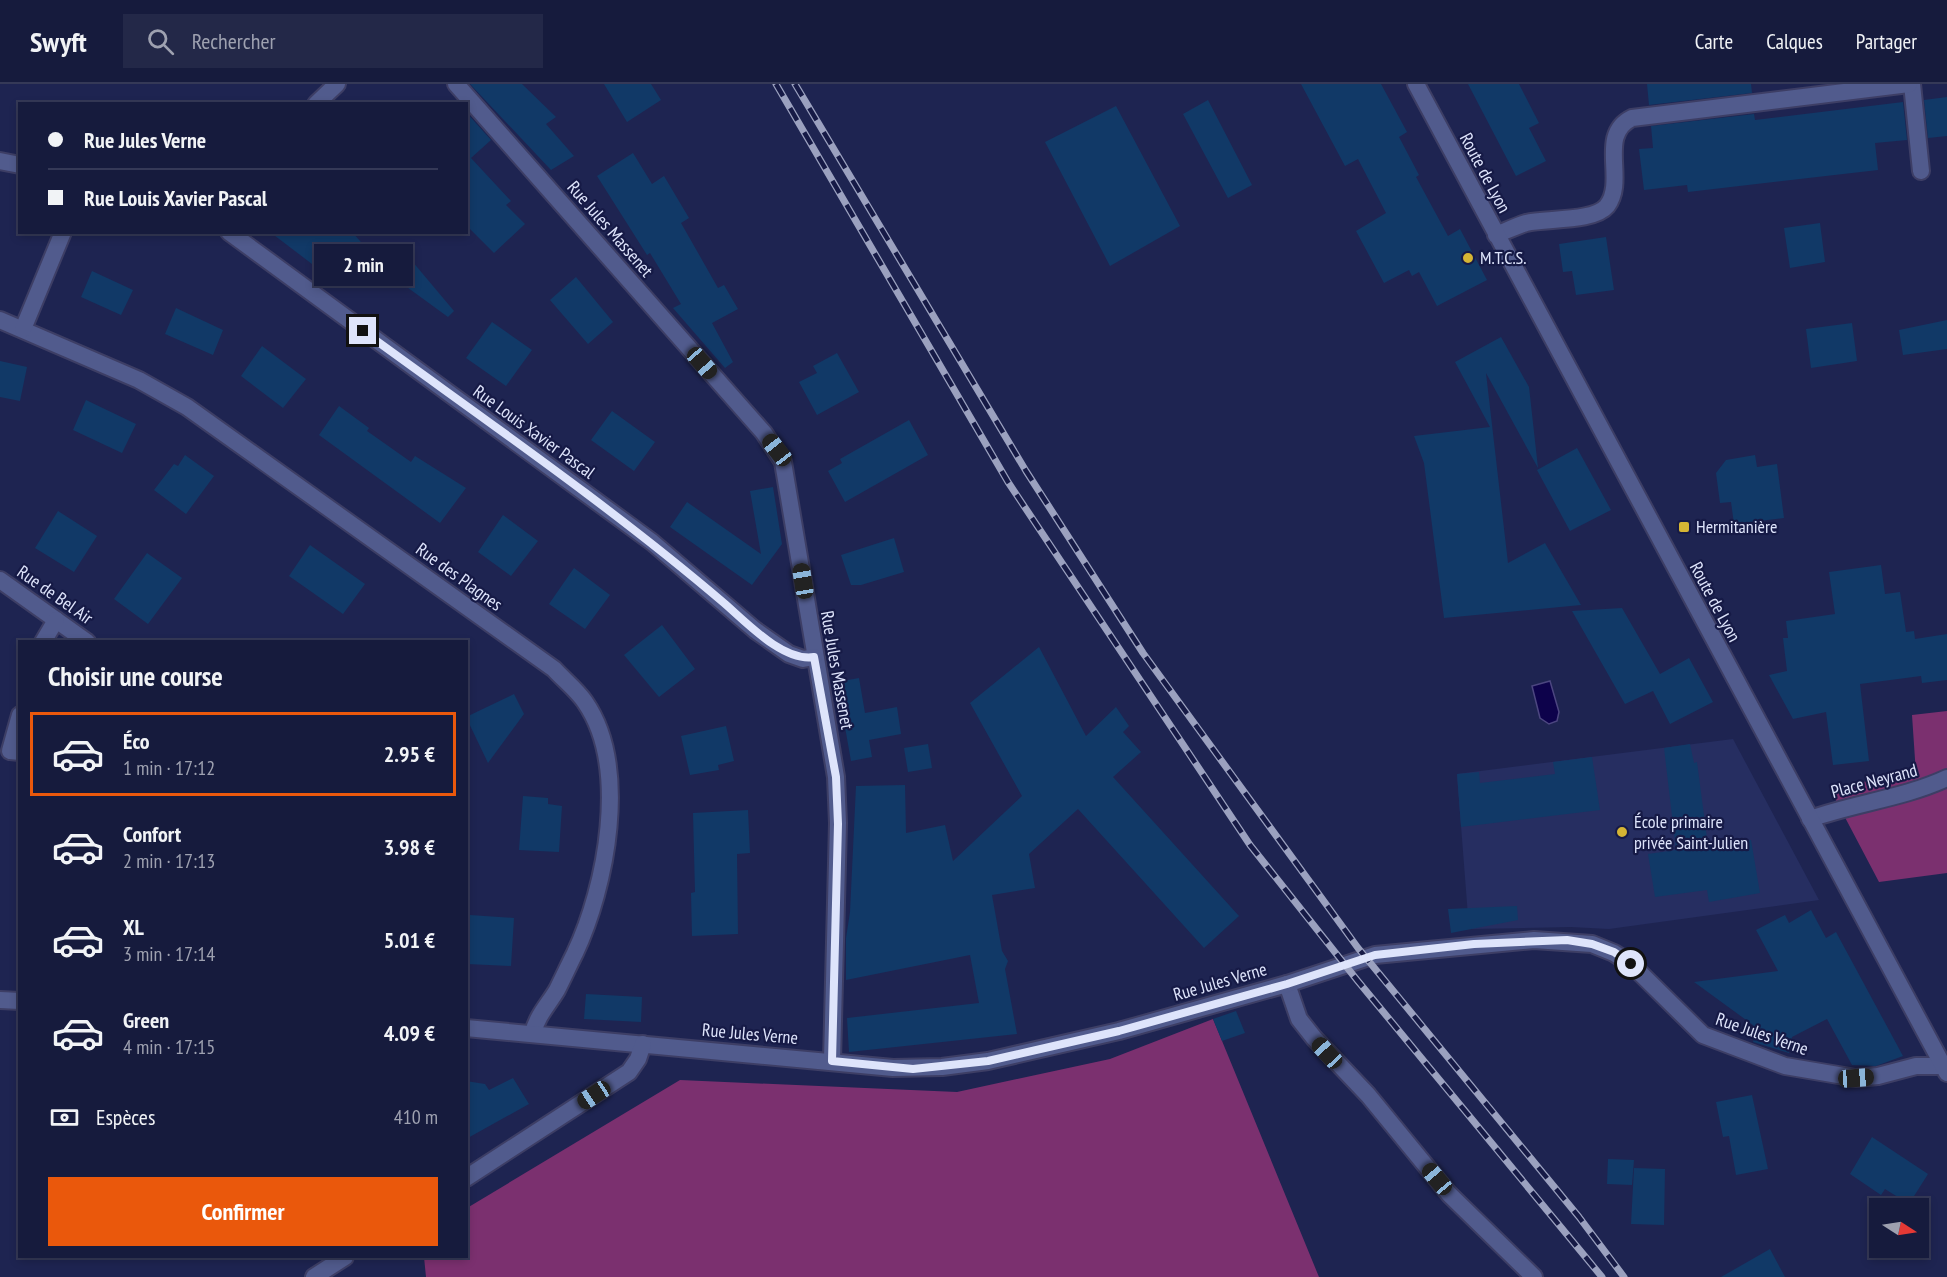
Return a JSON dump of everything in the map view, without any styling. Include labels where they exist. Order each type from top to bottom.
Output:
[{"type":"street","points":[[318,102],[337,84]]},
{"type":"street","name":"Rue Jules Massenet","points":[[456,84],[777,450],[784,472],[836,777],[838,824],[832,1061]]},
{"type":"street","name":"Route de Lyon","points":[[1416,84],[1946,1069]]},
{"type":"street","points":[[1496,236],[1526,223],[1594,214],[1607,206],[1613,190],[1614,138],[1621,123],[1632,118],[1911,84],[1921,171]]},
{"type":"street","points":[[0,161],[18,165]]},
{"type":"street","points":[[23,329],[62,234]]},
{"type":"street","name":"Rue Louis Xavier Pascal","points":[[232,234],[652,542],[755,630],[789,654],[803,659],[814,657]]},
{"type":"street","name":"Rue des Plagnes","points":[[0,320],[139,380],[188,407],[554,669],[586,703],[603,741],[608,780],[607,842],[595,900],[576,951],[557,990],[536,1020],[533,1033]]},
{"type":"street","name":"Rue de Bel Air","points":[[0,580],[84,640]]},
{"type":"street","points":[[44,640],[56,620]]},
{"type":"street","points":[[10,752],[18,722]]},
{"type":"street","name":"Place Neyrand","points":[[1810,819],[1842,808],[1929,786],[1947,778]]},
{"type":"street","name":"Rue Jules Verne","points":[[468,1028],[913,1069],[988,1061],[1119,1031],[1287,984],[1375,955],[1474,944],[1567,940],[1592,944],[1614,952],[1631,964],[1703,1035],[1785,1066],[1856,1078],[1878,1077],[1916,1066],[1946,1069]]},
{"type":"street","points":[[1287,984],[1296,1011],[1309,1032],[1368,1095],[1449,1194],[1534,1277]]},
{"type":"street","points":[[0,1000],[18,1001]]},
{"type":"street","points":[[468,1177],[629,1072],[638,1059],[643,1044]]},
{"type":"street","points":[[314,1277],[343,1258]]},
{"type":"shaded area","points":[[1550,681],[1559,712],[1557,721],[1549,724],[1540,718],[1532,686]]},
{"type":"shaded area","points":[[1947,711],[1947,873],[1879,882],[1829,787],[1916,774],[1912,715]]},
{"type":"shaded area","name":"École primaire privée Saint-Julien","points":[[1733,739],[1819,900],[1609,929],[1571,927],[1469,929],[1457,774]]},
{"type":"shaded area","points":[[1213,1019],[1319,1277],[426,1277],[424,1258],[468,1258],[468,1207],[680,1080],[957,1092],[1110,1059]]},
{"type":"building","points":[[470,84],[522,84],[556,117],[546,124],[574,156],[551,170]]},
{"type":"building","points":[[604,84],[651,84],[661,100],[627,122]]},
{"type":"building","points":[[1301,84],[1381,84],[1407,132],[1399,137],[1419,175],[1416,177],[1448,236],[1460,229],[1487,280],[1437,306],[1419,272],[1412,276],[1409,270],[1384,283],[1356,231],[1386,213],[1358,159],[1345,166]]},
{"type":"building","points":[[1468,84],[1519,84],[1539,123],[1529,128],[1546,161],[1516,176]]},
{"type":"building","points":[[1647,84],[1751,84],[1752,93],[1649,105]]},
{"type":"building","points":[[1947,97],[1947,136],[1928,138],[1924,100]]},
{"type":"building","points":[[1208,100],[1252,185],[1228,198],[1183,114]]},
{"type":"building","points":[[1903,102],[1907,140],[1875,143],[1878,170],[1688,192],[1687,185],[1644,190],[1639,149],[1653,148],[1651,126],[1754,114],[1755,120]]},
{"type":"building","points":[[1116,106],[1180,226],[1110,266],[1045,142]]},
{"type":"building","points":[[468,114],[491,140],[471,158],[511,201],[506,205],[525,224],[494,253],[468,227]]},
{"type":"building","points":[[633,153],[652,184],[664,176],[689,218],[681,223],[718,288],[724,285],[738,309],[712,323],[733,362],[725,368],[673,308],[681,304],[650,253],[647,255],[597,176]]},
{"type":"building","points":[[1820,223],[1825,262],[1790,268],[1784,228]]},
{"type":"building","points":[[273,234],[354,234],[368,250],[333,280]]},
{"type":"building","points":[[1606,237],[1614,290],[1576,295],[1572,271],[1563,272],[1559,244]]},
{"type":"building","points":[[401,248],[454,311],[448,317],[378,266]]},
{"type":"building","points":[[92,271],[133,290],[121,315],[81,297]]},
{"type":"building","points":[[576,277],[613,322],[588,344],[550,300]]},
{"type":"building","points":[[176,308],[223,330],[213,355],[165,334]]},
{"type":"building","points":[[1947,320],[1947,349],[1903,355],[1899,330]]},
{"type":"building","points":[[492,322],[532,350],[506,386],[466,358]]},
{"type":"building","points":[[1852,323],[1857,361],[1811,368],[1806,329]]},
{"type":"building","points":[[1501,337],[1529,387],[1538,468],[1486,373],[1508,563],[1545,543],[1581,605],[1444,618],[1424,463],[1414,436],[1490,427],[1455,362]]},
{"type":"building","points":[[262,346],[306,379],[283,408],[241,376]]},
{"type":"building","points":[[837,353],[859,392],[817,415],[799,382],[817,373],[813,366]]},
{"type":"building","points":[[0,361],[27,367],[20,401],[0,397]]},
{"type":"building","points":[[86,400],[136,424],[122,453],[73,430]]},
{"type":"building","points":[[339,406],[369,428],[367,431],[411,462],[415,456],[466,488],[440,523],[319,435]]},
{"type":"building","points":[[612,411],[655,442],[634,471],[591,440]]},
{"type":"building","points":[[909,420],[928,455],[845,502],[828,471],[842,463],[840,459]]},
{"type":"building","points":[[1577,448],[1611,510],[1570,531],[1537,470]]},
{"type":"building","points":[[185,455],[214,476],[186,514],[154,490],[174,464],[178,466]]},
{"type":"building","points":[[1755,455],[1757,467],[1777,464],[1784,518],[1734,524],[1731,502],[1720,503],[1716,473],[1726,460]]},
{"type":"building","points":[[773,487],[782,544],[752,585],[670,527],[687,502],[761,554],[750,491]]},
{"type":"building","points":[[58,511],[97,536],[74,572],[35,548]]},
{"type":"building","points":[[503,515],[538,541],[511,576],[478,552]]},
{"type":"building","points":[[894,538],[904,572],[861,585],[851,585],[841,555]]},
{"type":"building","points":[[310,545],[365,584],[343,614],[289,576]]},
{"type":"building","points":[[147,553],[182,578],[148,624],[114,599]]},
{"type":"building","points":[[1881,565],[1885,594],[1900,592],[1906,632],[1914,631],[1915,639],[1947,634],[1947,680],[1922,683],[1921,676],[1860,684],[1869,761],[1833,765],[1826,712],[1793,719],[1769,675],[1787,671],[1783,638],[1788,638],[1786,621],[1835,614],[1829,572]]},
{"type":"building","points":[[574,568],[610,595],[585,629],[549,604]]},
{"type":"building","points":[[1622,608],[1660,674],[1689,658],[1713,702],[1670,724],[1653,691],[1625,704],[1572,611]]},
{"type":"building","points":[[662,625],[695,669],[659,697],[624,655]]},
{"type":"building","points":[[1039,647],[1086,736],[1116,707],[1129,726],[1123,732],[1141,752],[1113,777],[1239,916],[1204,948],[1078,809],[1029,854],[1035,888],[992,895],[1002,951],[1008,961],[1005,969],[1017,1034],[849,1052],[847,1018],[979,1003],[970,955],[846,980],[846,938],[850,912],[856,786],[905,785],[906,833],[945,825],[953,861],[1022,796],[970,703]]},
{"type":"building","points":[[859,678],[865,713],[897,707],[901,734],[869,740],[872,757],[851,761],[837,682]]},
{"type":"building","points":[[514,694],[524,714],[488,763],[468,721],[468,716]]},
{"type":"building","points":[[726,726],[734,761],[718,765],[719,770],[690,775],[681,736]]},
{"type":"building","points":[[928,744],[932,768],[908,772],[904,748]]},
{"type":"building","points":[[1690,744],[1694,763],[1697,762],[1708,846],[1751,840],[1760,893],[1709,902],[1707,890],[1655,897],[1648,854],[1676,850],[1664,748]]},
{"type":"building","points":[[1592,757],[1600,810],[1461,827],[1457,774],[1479,772],[1480,783],[1555,774],[1553,762]]},
{"type":"building","points":[[523,796],[548,798],[548,804],[562,806],[559,852],[519,850]]},
{"type":"building","points":[[748,810],[750,853],[737,854],[738,934],[692,936],[691,893],[695,892],[693,813]]},
{"type":"building","points":[[1517,906],[1518,920],[1451,933],[1448,909]]},
{"type":"building","points":[[1811,910],[1826,938],[1836,932],[1903,1056],[1876,1066],[1852,1065],[1827,1019],[1792,1037],[1789,1053],[1753,1042],[1756,1033],[1751,1032],[1753,1025],[1694,982],[1778,971],[1756,930],[1785,915],[1789,923]]},
{"type":"building","points":[[470,915],[514,918],[511,966],[468,964]]},
{"type":"building","points":[[586,994],[642,997],[641,1022],[584,1019]]},
{"type":"building","points":[[1236,1011],[1245,1033],[1222,1041],[1213,1019]]},
{"type":"building","points":[[513,1078],[529,1104],[468,1138],[468,1081],[485,1084],[489,1090]]},
{"type":"building","points":[[1752,1095],[1768,1169],[1736,1175],[1729,1136],[1723,1137],[1716,1102]]},
{"type":"building","points":[[1872,1137],[1928,1174],[1913,1198],[1899,1198],[1885,1189],[1881,1195],[1850,1174]]},
{"type":"building","points":[[1608,1159],[1634,1160],[1632,1185],[1607,1184]]},
{"type":"building","points":[[1634,1168],[1665,1169],[1664,1225],[1631,1224]]},
{"type":"building","points":[[1770,1249],[1785,1277],[1721,1277]]},
{"type":"railway","points":[[776,84],[1008,482],[1250,845],[1357,980],[1602,1277]]},
{"type":"railway","points":[[795,84],[1026,471],[1143,653],[1358,948],[1579,1217],[1624,1277]]},
{"type":"place","name":"M.T.C.S.","points":[[1468,258]]},
{"type":"place","name":"Hermitanière","points":[[1684,527]]},
{"type":"place","name":"École primaire privée Saint-Julien","points":[[1622,832]]},
{"type":"route","points":[[363,331],[652,542],[755,630],[789,654],[803,659],[814,657],[836,777],[838,824],[832,1061],[913,1069],[988,1061],[1119,1031],[1287,984],[1375,955],[1474,944],[1567,940],[1592,944],[1614,952],[1631,964]]}]
